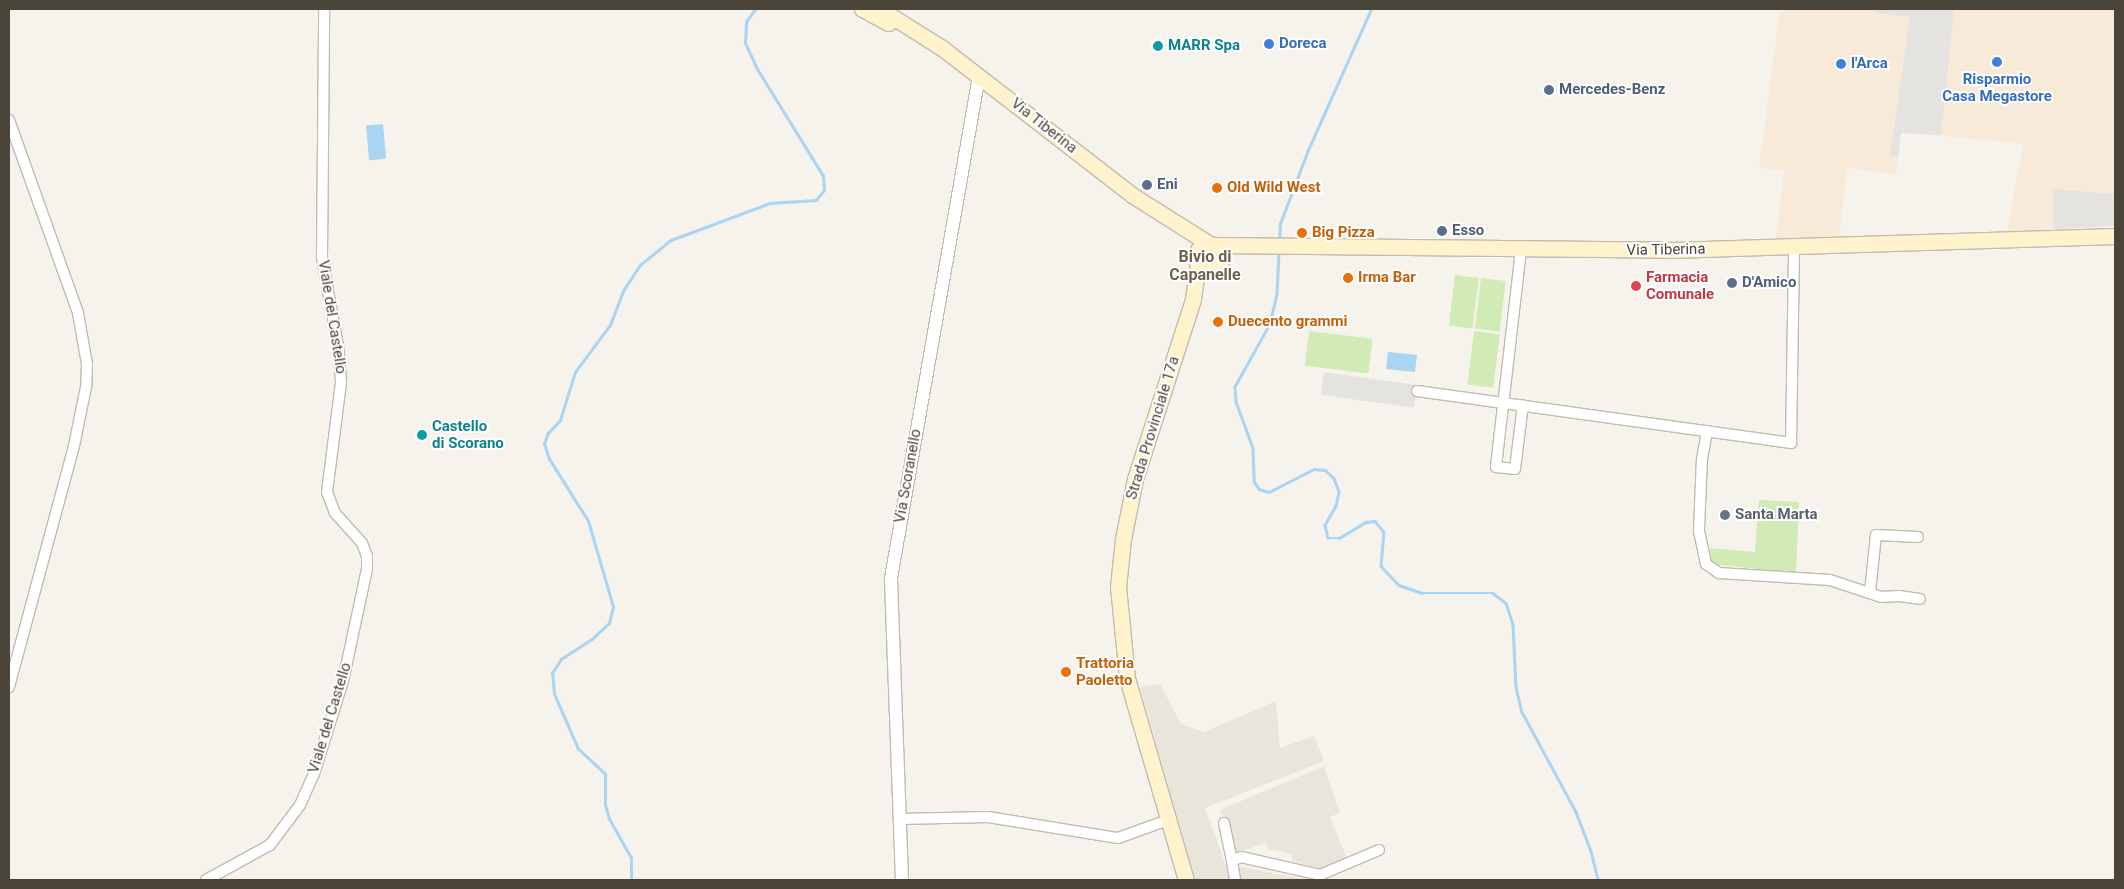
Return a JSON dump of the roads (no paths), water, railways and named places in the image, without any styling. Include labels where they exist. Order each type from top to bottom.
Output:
[{"type":"main road","points":[[862,9],[942,48]]},
{"type":"main road","name":"Via Tiberina","points":[[880,9],[942,48],[1176,225],[1212,244],[1256,248],[1521,250],[1794,246],[2115,236]]},
{"type":"main road","points":[[1176,225],[1207,263]]},
{"type":"main road","points":[[1207,263],[1223,256],[1212,244]]},
{"type":"main road","name":"Strada Provinciale 17a","points":[[1186,880],[1127,678],[1119,622],[1119,577],[1135,479],[1193,299],[1207,263],[1200,247],[1212,244]]},
{"type":"main road","points":[[1207,263],[1256,248]]},
{"type":"street","name":"Viale del Castello","points":[[206,880],[270,845],[300,805],[314,774],[343,680],[367,569],[367,556],[362,543],[335,513],[327,492],[341,382],[339,351],[322,252],[324,10]]},
{"type":"street","name":"Via Scoranello","points":[[902,880],[891,578],[979,76]]},
{"type":"street","points":[[9,120],[78,313],[87,364],[74,446],[9,687]]},
{"type":"street","points":[[1417,390],[1791,443],[1794,246]]},
{"type":"street","points":[[1521,250],[1496,467],[1515,469],[1523,405]]},
{"type":"street","points":[[1707,431],[1702,458],[1699,531],[1706,564],[1719,572],[1830,580],[1881,597],[1899,596],[1920,599]]},
{"type":"street","points":[[1870,592],[1876,535],[1918,537]]},
{"type":"street","points":[[900,820],[988,817],[1118,838],[1168,820]]},
{"type":"street","points":[[1224,823],[1235,880]]},
{"type":"street","points":[[1232,861],[1248,857],[1320,875],[1379,850]]},
{"type":"water","points":[[383,124],[386,159],[369,160],[366,125]]},
{"type":"water","points":[[1388,352],[1417,355],[1415,372],[1386,369]]},
{"type":"waterway","points":[[631,880],[631,858],[609,819],[605,805],[605,774],[578,749],[554,694],[552,673],[561,659],[593,638],[609,623],[613,607],[588,521],[549,459],[544,444],[548,433],[560,420],[575,372],[610,325],[623,291],[640,265],[671,240],[770,203],[816,200],[824,190],[823,176],[757,69],[745,43],[746,22],[755,9]]},
{"type":"waterway","points":[[1279,242],[1280,224],[1308,150],[1371,9]]},
{"type":"waterway","points":[[1279,252],[1277,294],[1270,324],[1235,387],[1236,402],[1253,448],[1254,481],[1259,489],[1269,492],[1314,469],[1325,470],[1334,478],[1339,492],[1336,506],[1325,525],[1328,538],[1339,538],[1366,522],[1375,521],[1384,532],[1381,566],[1399,585],[1422,593],[1493,593],[1506,603],[1513,624],[1516,687],[1522,712],[1576,812],[1591,851],[1598,880]]},
{"type":"place","name":"Doreca","points":[[1269,44]]},
{"type":"place","name":"MARR Spa","points":[[1158,46]]},
{"type":"place","name":"Risparmio Casa Megastore","points":[[1997,62]]},
{"type":"place","name":"l'Arca","points":[[1841,64]]},
{"type":"place","name":"Mercedes-Benz","points":[[1549,90]]},
{"type":"place","name":"Eni","points":[[1147,185]]},
{"type":"place","name":"Old Wild West","points":[[1217,188]]},
{"type":"place","name":"Esso","points":[[1442,231]]},
{"type":"place","name":"Big Pizza","points":[[1302,233]]},
{"type":"place","name":"Irma Bar","points":[[1348,278]]},
{"type":"place","name":"D'Amico","points":[[1732,283]]},
{"type":"place","name":"Farmacia Comunale","points":[[1636,286]]},
{"type":"place","name":"Duecento grammi","points":[[1218,322]]},
{"type":"place","name":"Castello di Scorano","points":[[422,435]]},
{"type":"place","name":"Santa Marta","points":[[1725,515]]},
{"type":"place","name":"Trattoria Paoletto","points":[[1066,672]]},
{"type":"district","name":"Bivio di Capanelle","points":[[1205,266]]}]
